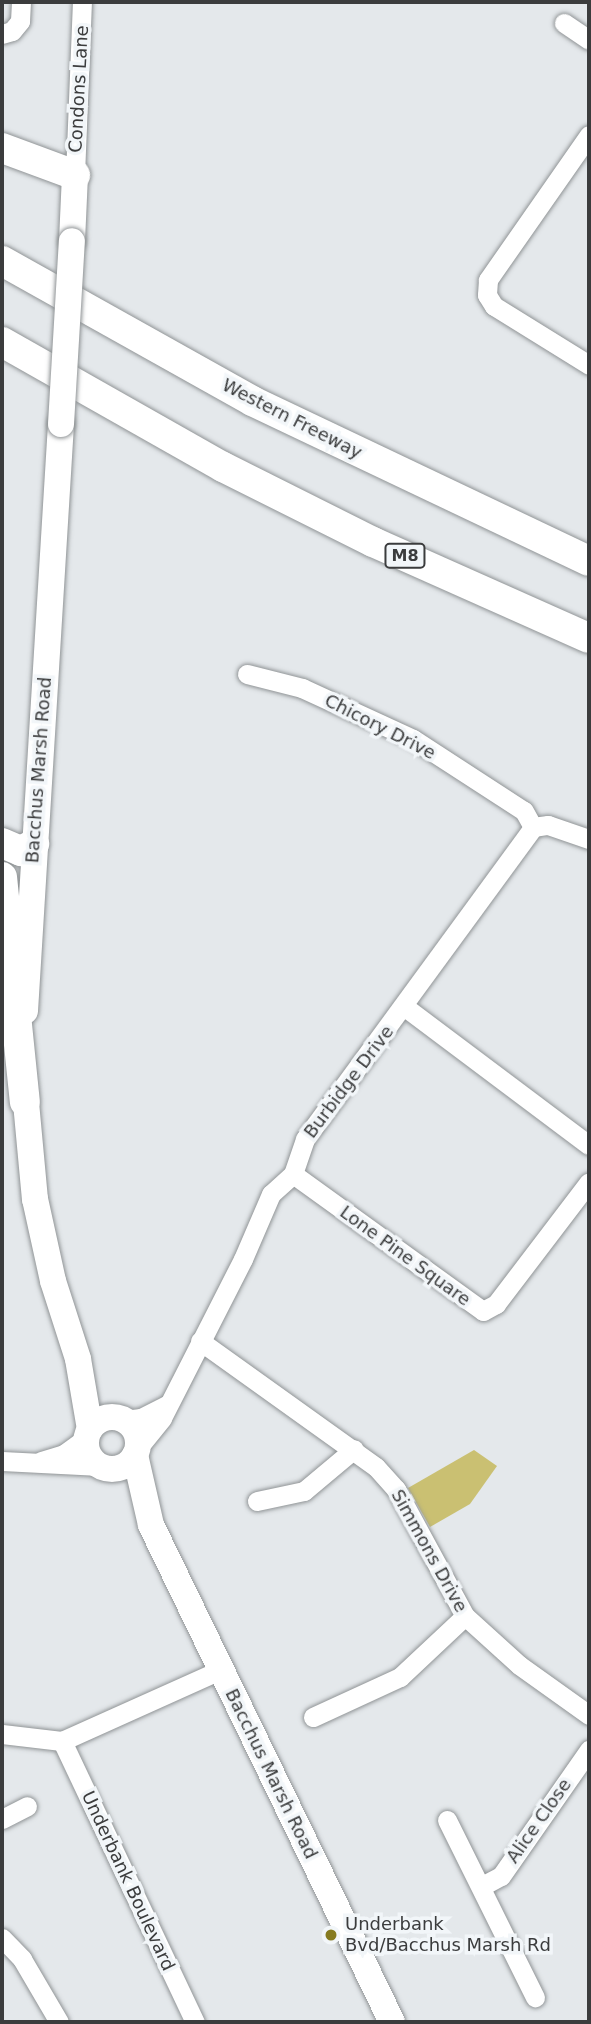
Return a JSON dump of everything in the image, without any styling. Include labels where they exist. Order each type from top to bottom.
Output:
[{"type":"highway","points":[[2,148],[75,176]]},
{"type":"highway","name":"Western Freeway","points":[[2,261],[252,401],[589,561]]},
{"type":"highway","name":"M8","points":[[2,342],[261,486],[373,542],[589,638]]},
{"type":"highway","points":[[2,843],[21,850],[34,844]]},
{"type":"highway","points":[[2,877],[25,1102]]},
{"type":"main road","name":"Bacchus Marsh Road","points":[[75,176],[34,844],[25,1102],[43,1240],[78,1359],[88,1433]]},
{"type":"main road","name":"Bacchus Marsh Road","points":[[78,1359],[121,1418]]},
{"type":"main road","points":[[121,1418],[136,1431],[137,1452],[122,1467],[102,1467],[89,1454],[88,1433],[102,1419],[121,1418]]},
{"type":"main road","name":"Bacchus Marsh Road","points":[[137,1452],[151,1525],[392,2022]]},
{"type":"main road","name":"Bacchus Marsh Road","points":[[102,1467],[151,1525]]},
{"type":"street","points":[[2,34],[12,32],[20,21],[21,2]]},
{"type":"street","name":"Condons Lane","points":[[75,176],[82,2]]},
{"type":"street","points":[[564,23],[589,40]]},
{"type":"street","points":[[589,135],[488,280],[487,295],[494,306],[589,365]]},
{"type":"street","name":"Chicory Drive","points":[[247,674],[302,688],[413,739],[524,811],[533,827]]},
{"type":"street","points":[[533,827],[548,825],[589,839]]},
{"type":"street","name":"Burbidge Drive","points":[[137,1452],[169,1404],[243,1259],[271,1194],[293,1174],[305,1139],[405,1007],[533,827]]},
{"type":"street","points":[[405,1007],[589,1145]]},
{"type":"street","name":"Lone Pine Square","points":[[293,1174],[484,1311],[496,1304],[589,1182]]},
{"type":"street","name":"Simmons Drive","points":[[200,1341],[354,1449],[396,1489],[465,1616],[519,1665],[589,1714]]},
{"type":"street","points":[[121,1418],[157,1412],[169,1404]]},
{"type":"street","points":[[37,1462],[64,1454],[88,1433]]},
{"type":"street","points":[[257,1502],[304,1491],[354,1449]]},
{"type":"street","points":[[2,1461],[102,1467]]},
{"type":"street","points":[[313,1717],[400,1677],[465,1616]]},
{"type":"street","points":[[2,1734],[62,1741],[220,1670]]},
{"type":"street","name":"Underbank Boulevard","points":[[62,1741],[195,2022]]},
{"type":"street","name":"Alice Close","points":[[482,1886],[501,1876],[589,1750]]},
{"type":"street","points":[[2,1819],[27,1806]]},
{"type":"street","points":[[447,1819],[535,1997]]},
{"type":"street","points":[[2,1938],[22,1959],[59,2022]]},
{"type":"shaded area","points":[[474,1450],[497,1466],[470,1504],[430,1527],[408,1488]]},
{"type":"place","name":"Underbank Bvd/Bacchus Marsh Rd","points":[[331,1935]]}]
